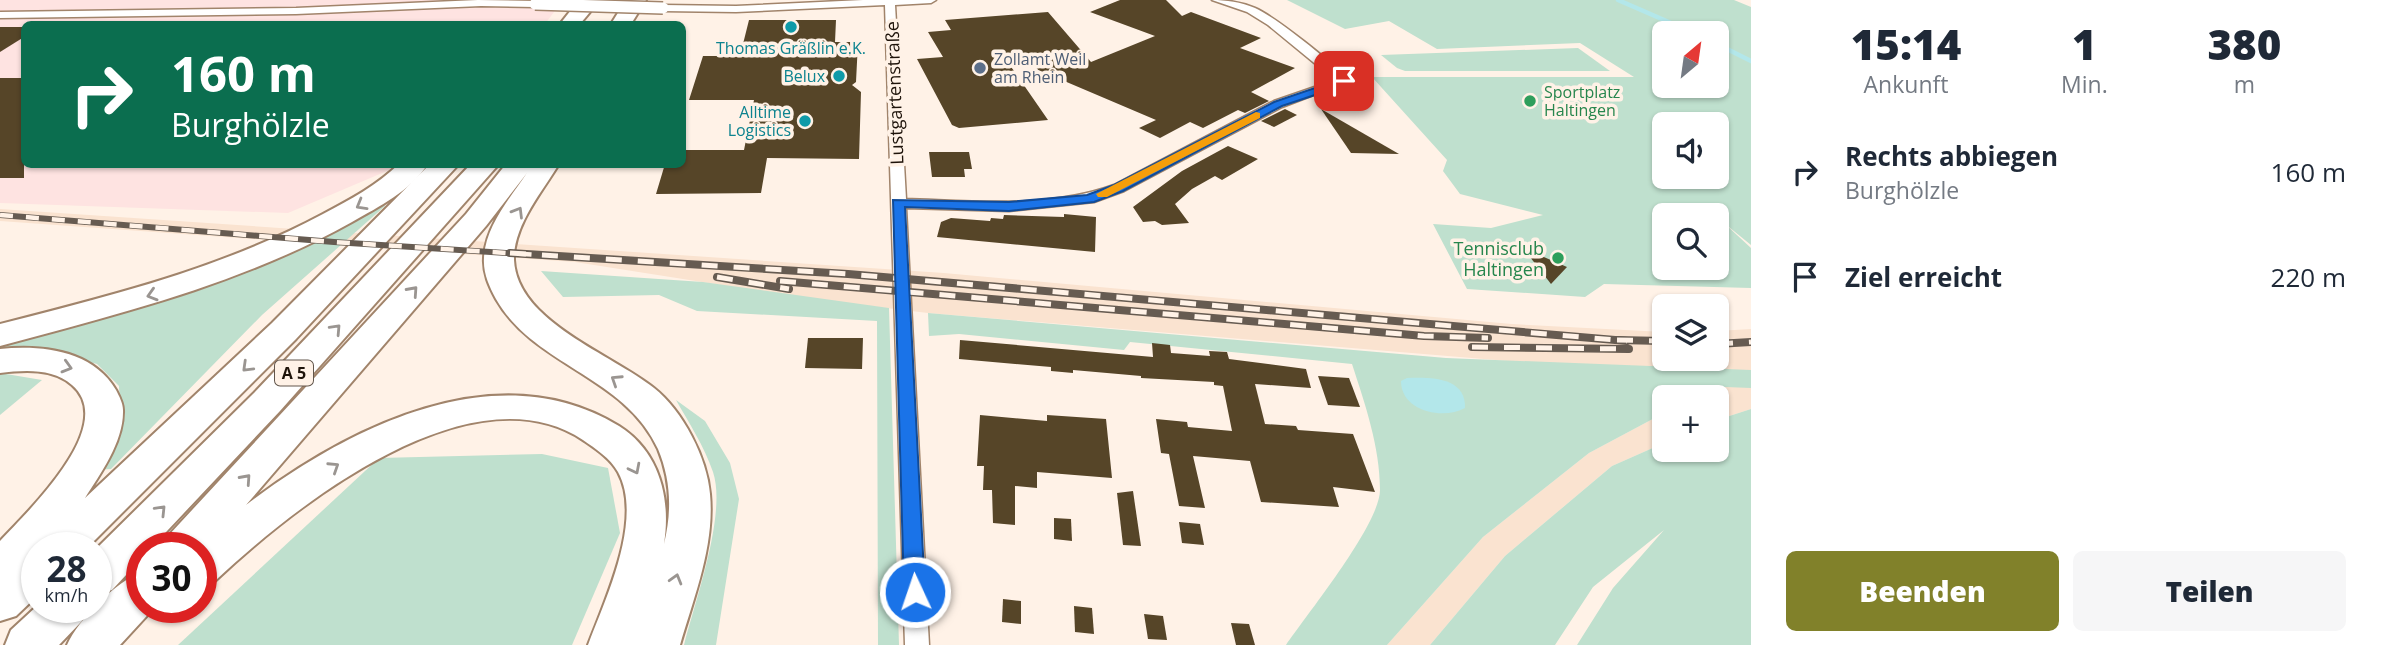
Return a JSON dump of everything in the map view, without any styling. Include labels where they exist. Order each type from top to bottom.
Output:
[{"type":"highway","points":[[572,21],[590,0]]},
{"type":"highway","points":[[601,21],[618,0]]},
{"type":"highway","points":[[623,21],[636,0]]},
{"type":"highway","points":[[0,335],[157,294],[267,252],[315,230],[388,190],[411,168]]},
{"type":"highway","name":"A 5","points":[[75,532],[383,233],[442,168]]},
{"type":"highway","name":"A 5","points":[[112,561],[267,402],[482,168]]},
{"type":"highway","points":[[197,532],[476,220],[517,168]]},
{"type":"highway","points":[[544,168],[503,236],[498,261],[505,288],[525,316],[643,398],[669,434],[687,475],[690,530],[657,645]]},
{"type":"highway","points":[[0,360],[32,360],[80,371],[102,396],[105,412],[101,436],[65,497],[0,569]]},
{"type":"highway","points":[[217,552],[241,530],[281,502],[354,454],[393,435],[431,420],[476,410],[539,409],[584,422],[604,433],[622,448],[636,467],[644,490],[646,516],[642,547],[611,645]]},
{"type":"highway","points":[[0,602],[21,583]]},
{"type":"highway","points":[[90,645],[126,608]]},
{"type":"highway","points":[[28,645],[50,623]]},
{"type":"highway","points":[[117,645],[141,623]]},
{"type":"street","points":[[296,11],[311,0]]},
{"type":"street","points":[[0,15],[296,11],[481,3],[736,9],[931,0]]},
{"type":"street","points":[[898,203],[1009,206],[1089,199],[1119,188],[1278,104],[1344,81],[1272,23],[1251,10],[1217,0]]},
{"type":"street","name":"Lustgartenstraße","points":[[890,2],[917,645]]},
{"type":"shaded area","points":[[0,0],[563,0],[547,21],[21,21],[21,168],[394,168],[288,213],[0,203]]},
{"type":"shaded area","points":[[0,209],[944,273],[1512,324],[1652,331],[1652,371],[1729,371],[1729,330],[1751,329],[1751,409],[1729,416],[1729,385],[1725,385],[1737,380],[928,313],[811,299],[575,262],[0,221]]},
{"type":"shaded area","points":[[1652,419],[1652,448],[1612,466],[1505,556],[1430,645],[1387,645],[1483,537],[1589,453]]},
{"type":"green space","points":[[1287,0],[1734,0],[1751,7],[1751,245],[1729,227],[1729,203],[1652,203],[1652,280],[1729,280],[1729,228],[1751,248],[1751,288],[1604,284],[1585,297],[1467,289],[1433,224],[1491,228],[1543,215],[1460,194],[1443,171],[1447,160],[1372,77],[1634,77],[1580,43],[1437,49],[1389,21],[1345,29]]},
{"type":"green space","points":[[1578,48],[1610,71],[1405,71],[1381,55]]},
{"type":"green space","points":[[383,202],[385,206],[262,315],[111,469],[96,470],[120,415],[119,386],[97,364],[60,354],[0,353],[0,342]]},
{"type":"green space","points":[[541,271],[703,282],[889,308],[899,645],[878,645],[877,321],[697,311],[659,295],[563,297]]},
{"type":"green space","points":[[928,313],[1446,358],[1652,366],[1652,371],[1751,370],[1751,388],[1729,387],[1729,385],[1652,385],[1652,419],[1589,453],[1483,537],[1387,645],[1286,645],[1356,546],[1377,505],[1380,490],[1377,458],[1371,426],[1352,364],[1130,342],[1124,350],[959,334],[929,336]]},
{"type":"green space","points":[[0,373],[42,380],[0,415]]},
{"type":"green space","points":[[676,400],[705,421],[730,463],[739,499],[716,645],[684,645],[713,534],[716,490],[713,472],[705,453]]},
{"type":"green space","points":[[1751,409],[1751,645],[1577,645],[1613,588],[1664,530],[1593,587],[1555,645],[1430,645],[1505,556],[1612,466],[1652,448],[1652,462],[1729,462],[1729,416]]},
{"type":"green space","points":[[542,454],[608,468],[620,533],[572,645],[178,645],[202,623],[217,623],[217,609],[379,458]]},
{"type":"water","points":[[1407,378],[1436,379],[1453,385],[1460,390],[1465,408],[1446,413],[1425,411],[1408,400],[1403,392],[1401,381]]},
{"type":"building","points":[[1120,0],[1166,0],[1182,16],[1191,12],[1261,38],[1240,48],[1295,68],[1251,92],[1269,101],[1245,113],[1238,110],[1203,128],[1190,122],[1160,138],[1139,128],[1156,120],[1003,55],[1048,120],[959,128],[952,125],[917,59],[943,57],[928,32],[951,30],[945,20],[1048,12],[1091,62],[1155,36],[1090,12]]},
{"type":"building","points":[[749,20],[836,20],[835,42],[858,42],[856,82],[852,85],[861,92],[859,159],[767,158],[761,193],[656,194],[664,168],[686,168],[686,150],[744,150],[754,100],[689,100],[703,56],[740,56]]},
{"type":"building","points":[[0,27],[21,27],[21,39],[0,52]]},
{"type":"building","points":[[0,78],[21,78],[21,168],[24,168],[24,178],[0,178]]},
{"type":"building","points":[[1285,109],[1297,115],[1274,127],[1261,121]]},
{"type":"building","points":[[1321,109],[1399,154],[1351,153]]},
{"type":"building","points":[[1228,146],[1258,159],[1222,180],[1215,176],[1192,189],[1175,204],[1189,223],[1162,225],[1155,221],[1143,222],[1133,207],[1182,171]]},
{"type":"building","points":[[929,152],[969,152],[972,169],[964,169],[965,177],[932,177]]},
{"type":"building","points":[[1064,214],[1096,217],[1095,252],[937,237],[941,222],[951,218],[990,221],[991,218],[1003,219],[1004,215],[1064,217]]},
{"type":"building","points":[[1523,248],[1567,267],[1551,284]]},
{"type":"building","points":[[808,338],[863,338],[862,369],[805,368]]},
{"type":"building","points":[[960,340],[1153,357],[1152,343],[1170,345],[1171,353],[1210,356],[1209,351],[1227,352],[1229,359],[1306,369],[1311,388],[1255,384],[1265,424],[1296,426],[1298,430],[1353,434],[1375,492],[1333,487],[1339,507],[1261,502],[1250,461],[1193,456],[1205,508],[1179,506],[1169,454],[1161,453],[1156,419],[1187,422],[1188,427],[1232,431],[1223,386],[1214,385],[1214,382],[1141,378],[1073,370],[1073,373],[1051,371],[1051,367],[959,359]]},
{"type":"building","points":[[1318,376],[1349,378],[1360,407],[1328,405]]},
{"type":"building","points":[[980,415],[1047,421],[1047,415],[1106,419],[1112,478],[1037,472],[1037,488],[1015,486],[1015,525],[993,523],[992,490],[983,490],[984,466],[977,466]]},
{"type":"building","points":[[1133,491],[1141,546],[1123,545],[1117,493]]},
{"type":"building","points":[[1054,518],[1071,519],[1072,541],[1054,539]]},
{"type":"building","points":[[1179,522],[1200,524],[1204,545],[1182,543]]},
{"type":"building","points":[[1003,599],[1021,601],[1021,624],[1002,622]]},
{"type":"building","points":[[1074,606],[1092,608],[1094,634],[1075,632]]},
{"type":"building","points":[[1144,614],[1163,616],[1167,640],[1148,639]]},
{"type":"building","points":[[1231,623],[1249,624],[1255,645],[1236,645]]},
{"type":"waterway","points":[[1618,0],[1666,21]]},
{"type":"waterway","points":[[1729,50],[1751,61]]},
{"type":"railway","points":[[0,215],[334,242],[538,255]]},
{"type":"railway","points":[[510,253],[848,274],[1627,341]]},
{"type":"railway","points":[[717,277],[789,289]]},
{"type":"railway","points":[[780,281],[1424,336],[1488,338]]},
{"type":"railway","points":[[1617,340],[1652,341]]},
{"type":"railway","points":[[1729,343],[1751,342]]},
{"type":"railway","points":[[1472,347],[1629,349]]},
{"type":"slow traffic","points":[[1102,194],[1119,188],[1256,116]]},
{"type":"place","name":"Thomas Gräßlin e.K.","points":[[791,27]]},
{"type":"place","name":"Zollamt Weil am Rhein","points":[[980,68]]},
{"type":"place","name":"Belux","points":[[839,76]]},
{"type":"place","name":"Sportplatz Haltingen","points":[[1530,101]]},
{"type":"place","name":"Alltime Logistics","points":[[805,121]]},
{"type":"place","name":"Tennisclub Haltingen","points":[[1558,258]]},
{"type":"route","points":[[915,592],[898,203],[1009,206],[1089,199],[1119,188],[1278,104],[1344,81]]}]
